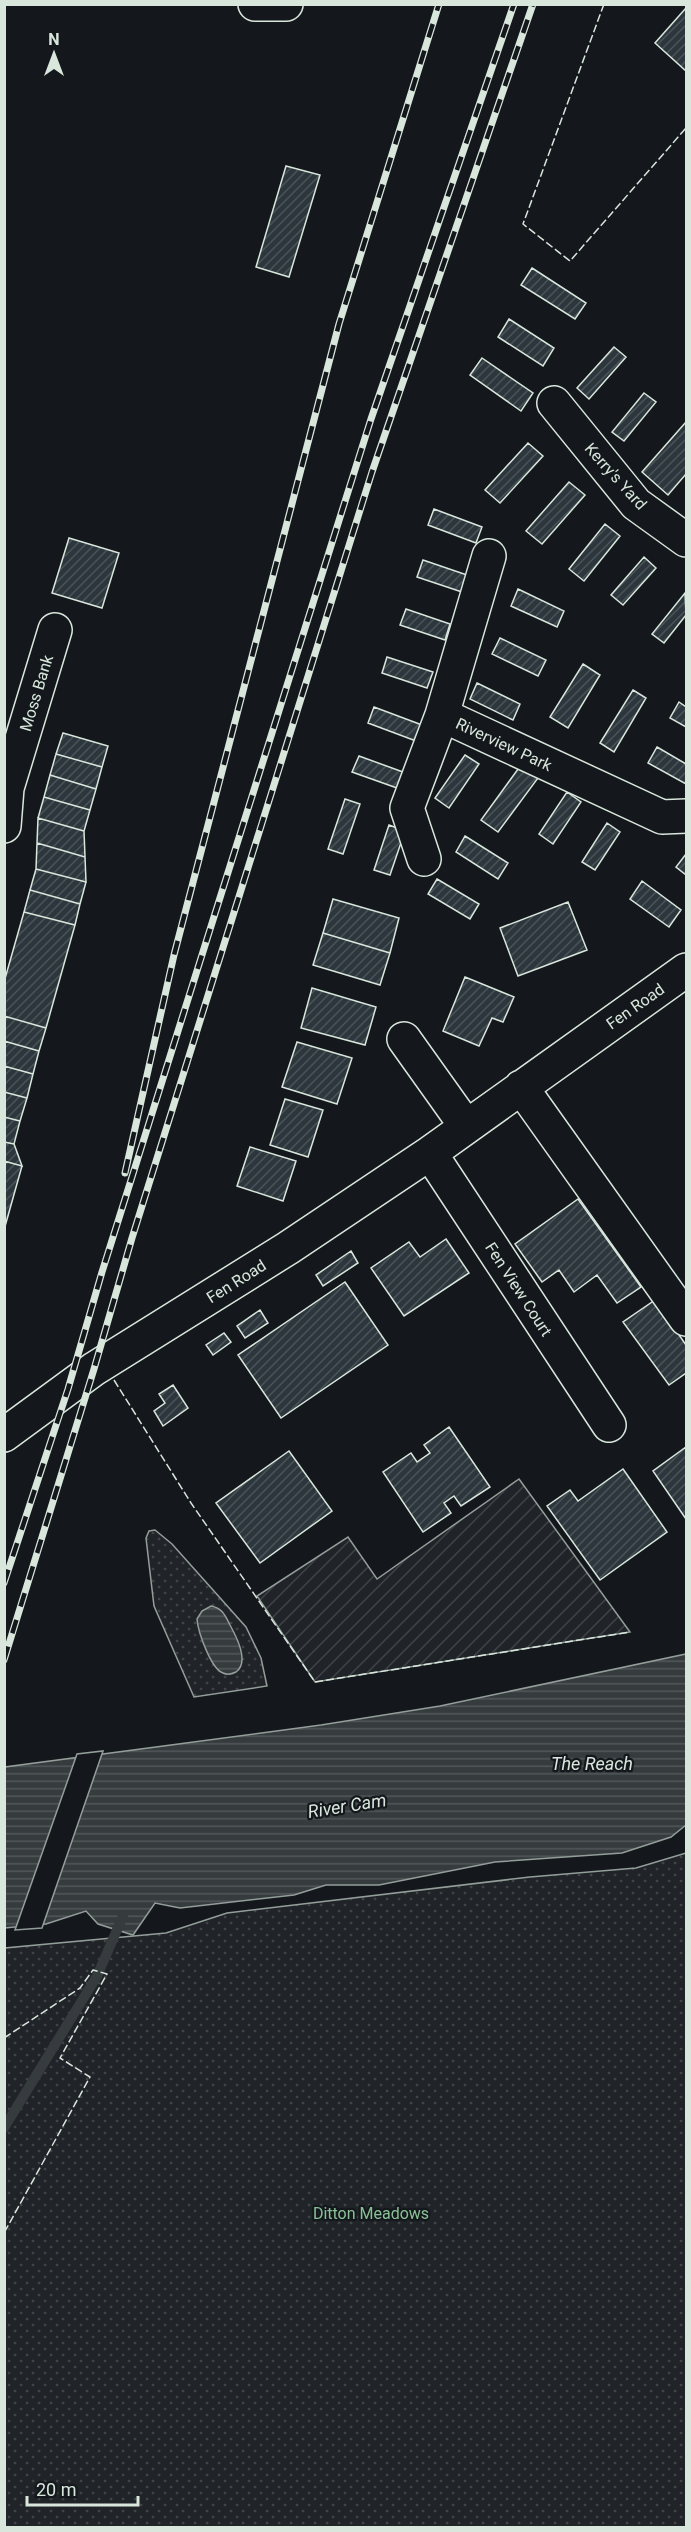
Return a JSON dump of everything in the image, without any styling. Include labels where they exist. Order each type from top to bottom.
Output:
[{"type":"street","points":[[255,4],[286,4]]},
{"type":"street","name":"Kerry's Yard","points":[[554,403],[636,504],[687,540]]},
{"type":"street","name":"Riverview Park","points":[[489,556],[442,715],[662,817],[687,816]]},
{"type":"street","name":"Moss Bank","points":[[4,826],[7,788],[55,630]]},
{"type":"street","points":[[424,859],[407,808],[442,715]]},
{"type":"street","name":"Fen Road","points":[[4,1435],[94,1369],[288,1248],[430,1153],[687,970]]},
{"type":"street","points":[[404,1039],[466,1126]]},
{"type":"street","points":[[521,1088],[687,1319]]},
{"type":"street","name":"Fen View Court","points":[[430,1153],[609,1425]]},
{"type":"green space","points":[[519,1479],[630,1632],[315,1682],[257,1596],[348,1537],[377,1579]]},
{"type":"green space","points":[[155,1530],[172,1544],[246,1627],[261,1658],[267,1686],[194,1697],[154,1606],[146,1538],[149,1531]]},
{"type":"green space","name":"Ditton Meadows","points":[[686,1853],[686,2527],[5,2527],[5,1948],[166,1933],[227,1913],[530,1877],[636,1868]]},
{"type":"water","points":[[211,1606],[218,1608],[225,1615],[240,1649],[242,1662],[236,1672],[225,1674],[218,1670],[203,1641],[197,1619],[202,1611]]},
{"type":"water","name":"The Reach","points":[[686,1654],[686,1825],[671,1837],[622,1853],[495,1862],[379,1885],[326,1885],[294,1895],[180,1908],[155,1903],[133,1935],[98,1924],[86,1911],[46,1924],[5,1928],[5,1767],[321,1725],[440,1706]]},
{"type":"pier","points":[[103,1751],[42,1928],[15,1930],[77,1754]]},
{"type":"building","points":[[686,8],[686,71],[655,43]]},
{"type":"building","points":[[286,166],[320,175],[289,277],[256,267]]},
{"type":"building","points":[[532,268],[586,303],[575,319],[521,285]]},
{"type":"building","points":[[509,319],[554,348],[543,366],[498,337]]},
{"type":"building","points":[[614,347],[626,357],[589,399],[577,388]]},
{"type":"building","points":[[482,358],[533,393],[521,411],[470,375]]},
{"type":"building","points":[[644,393],[656,402],[624,441],[612,432]]},
{"type":"building","points":[[686,422],[686,474],[668,495],[642,472]]},
{"type":"building","points":[[528,443],[543,456],[500,503],[485,490]]},
{"type":"building","points":[[569,482],[585,495],[542,544],[526,531]]},
{"type":"building","points":[[434,509],[482,527],[476,543],[428,525]]},
{"type":"building","points":[[605,524],[620,536],[584,581],[569,569]]},
{"type":"building","points":[[69,538],[119,553],[102,608],[52,593]]},
{"type":"building","points":[[644,557],[656,568],[623,605],[611,595]]},
{"type":"building","points":[[423,560],[467,575],[462,592],[417,577]]},
{"type":"building","points":[[518,589],[564,611],[557,627],[511,606]]},
{"type":"building","points":[[685,593],[686,615],[664,643],[652,634]]},
{"type":"building","points":[[406,609],[450,624],[445,640],[400,625]]},
{"type":"building","points":[[500,638],[546,660],[538,676],[492,654]]},
{"type":"building","points":[[387,657],[433,672],[427,688],[382,673]]},
{"type":"building","points":[[583,664],[600,675],[568,728],[550,717]]},
{"type":"building","points":[[477,683],[520,704],[513,720],[470,699]]},
{"type":"building","points":[[633,690],[646,698],[614,752],[600,743]]},
{"type":"building","points":[[679,702],[686,707],[686,727],[670,718]]},
{"type":"building","points":[[374,707],[422,725],[416,741],[368,723]]},
{"type":"building","points":[[63,733],[108,746],[102,767],[56,754]]},
{"type":"building","points":[[657,747],[686,764],[686,784],[648,763]]},
{"type":"building","points":[[56,754],[102,767],[96,789],[50,775]]},
{"type":"building","points":[[465,755],[479,764],[449,808],[435,798]]},
{"type":"building","points":[[359,756],[403,772],[397,788],[352,772]]},
{"type":"building","points":[[521,765],[538,778],[498,832],[481,820]]},
{"type":"building","points":[[50,775],[96,789],[90,810],[44,797]]},
{"type":"building","points":[[567,792],[581,802],[553,844],[539,834]]},
{"type":"building","points":[[44,797],[90,810],[84,831],[38,818]]},
{"type":"building","points":[[345,799],[360,804],[343,854],[328,849]]},
{"type":"building","points":[[38,818],[84,831],[85,857],[37,843]]},
{"type":"building","points":[[607,823],[620,832],[595,870],[582,862]]},
{"type":"building","points":[[389,825],[405,831],[390,875],[374,870]]},
{"type":"building","points":[[465,836],[508,863],[498,879],[456,852]]},
{"type":"building","points":[[37,843],[85,857],[86,882],[36,869]]},
{"type":"building","points":[[686,854],[686,875],[676,867]]},
{"type":"building","points":[[36,869],[86,882],[80,904],[30,890]]},
{"type":"building","points":[[437,879],[479,904],[470,919],[428,894]]},
{"type":"building","points":[[642,881],[681,910],[669,927],[630,899]]},
{"type":"building","points":[[30,890],[80,904],[75,925],[24,912]]},
{"type":"building","points":[[333,899],[399,918],[390,953],[323,933]]},
{"type":"building","points":[[568,902],[587,950],[518,976],[500,928]]},
{"type":"building","points":[[24,912],[75,925],[46,1028],[4,1016],[4,982]]},
{"type":"building","points":[[323,933],[390,953],[380,985],[313,965]]},
{"type":"building","points":[[465,977],[514,997],[503,1022],[492,1018],[479,1046],[443,1031]]},
{"type":"building","points":[[312,988],[376,1007],[365,1045],[301,1028]]},
{"type":"building","points":[[4,1016],[46,1028],[39,1051],[4,1041]]},
{"type":"building","points":[[4,1041],[39,1051],[33,1074],[4,1066]]},
{"type":"building","points":[[297,1042],[352,1058],[337,1104],[282,1087]]},
{"type":"building","points":[[4,1066],[33,1074],[27,1098],[4,1092]]},
{"type":"building","points":[[4,1092],[27,1098],[20,1121],[4,1117]]},
{"type":"building","points":[[285,1099],[323,1110],[308,1157],[270,1145]]},
{"type":"building","points":[[4,1117],[20,1121],[14,1144],[4,1142]]},
{"type":"building","points":[[4,1142],[14,1144],[22,1166],[4,1161]]},
{"type":"building","points":[[250,1147],[296,1161],[283,1201],[237,1186]]},
{"type":"building","points":[[4,1161],[22,1166],[4,1230]]},
{"type":"building","points":[[578,1199],[641,1287],[617,1303],[597,1275],[574,1292],[559,1270],[542,1282],[515,1244]]},
{"type":"building","points":[[446,1239],[469,1273],[404,1316],[371,1268],[409,1242],[420,1257]]},
{"type":"building","points":[[351,1251],[358,1263],[323,1286],[316,1275]]},
{"type":"building","points":[[345,1282],[388,1345],[281,1418],[238,1355]]},
{"type":"building","points":[[655,1300],[686,1345],[686,1373],[669,1385],[623,1322]]},
{"type":"building","points":[[260,1310],[268,1323],[245,1338],[237,1326]]},
{"type":"building","points":[[224,1333],[231,1342],[213,1355],[206,1345]]},
{"type":"building","points":[[173,1385],[188,1408],[163,1426],[154,1411],[165,1403],[159,1394]]},
{"type":"building","points":[[449,1427],[490,1487],[461,1506],[454,1496],[444,1503],[451,1513],[423,1532],[383,1472],[411,1453],[417,1462],[430,1453],[424,1445]]},
{"type":"building","points":[[686,1447],[686,1519],[653,1471]]},
{"type":"building","points":[[289,1451],[332,1511],[260,1563],[216,1503]]},
{"type":"building","points":[[623,1469],[667,1532],[600,1580],[547,1506],[570,1490],[578,1501]]},
{"type":"waterway","points":[[4,2128],[97,1976],[123,1916]]},
{"type":"railway","points":[[125,1173],[174,955],[339,324],[439,4]]},
{"type":"railway","points":[[4,1583],[68,1389],[102,1272],[371,419],[514,4]]},
{"type":"railway","points":[[4,1660],[132,1238],[372,472],[533,4]]},
{"type":"fence","points":[[604,4],[523,224],[570,261],[686,128]]},
{"type":"fence","points":[[114,1380],[191,1503],[315,1682],[630,1632]]},
{"type":"fence","points":[[4,2038],[80,1988],[93,1970],[107,1974],[60,2058],[90,2077],[4,2233]]},
{"type":"water label","name":"River Cam","points":[[347,1806]]}]
